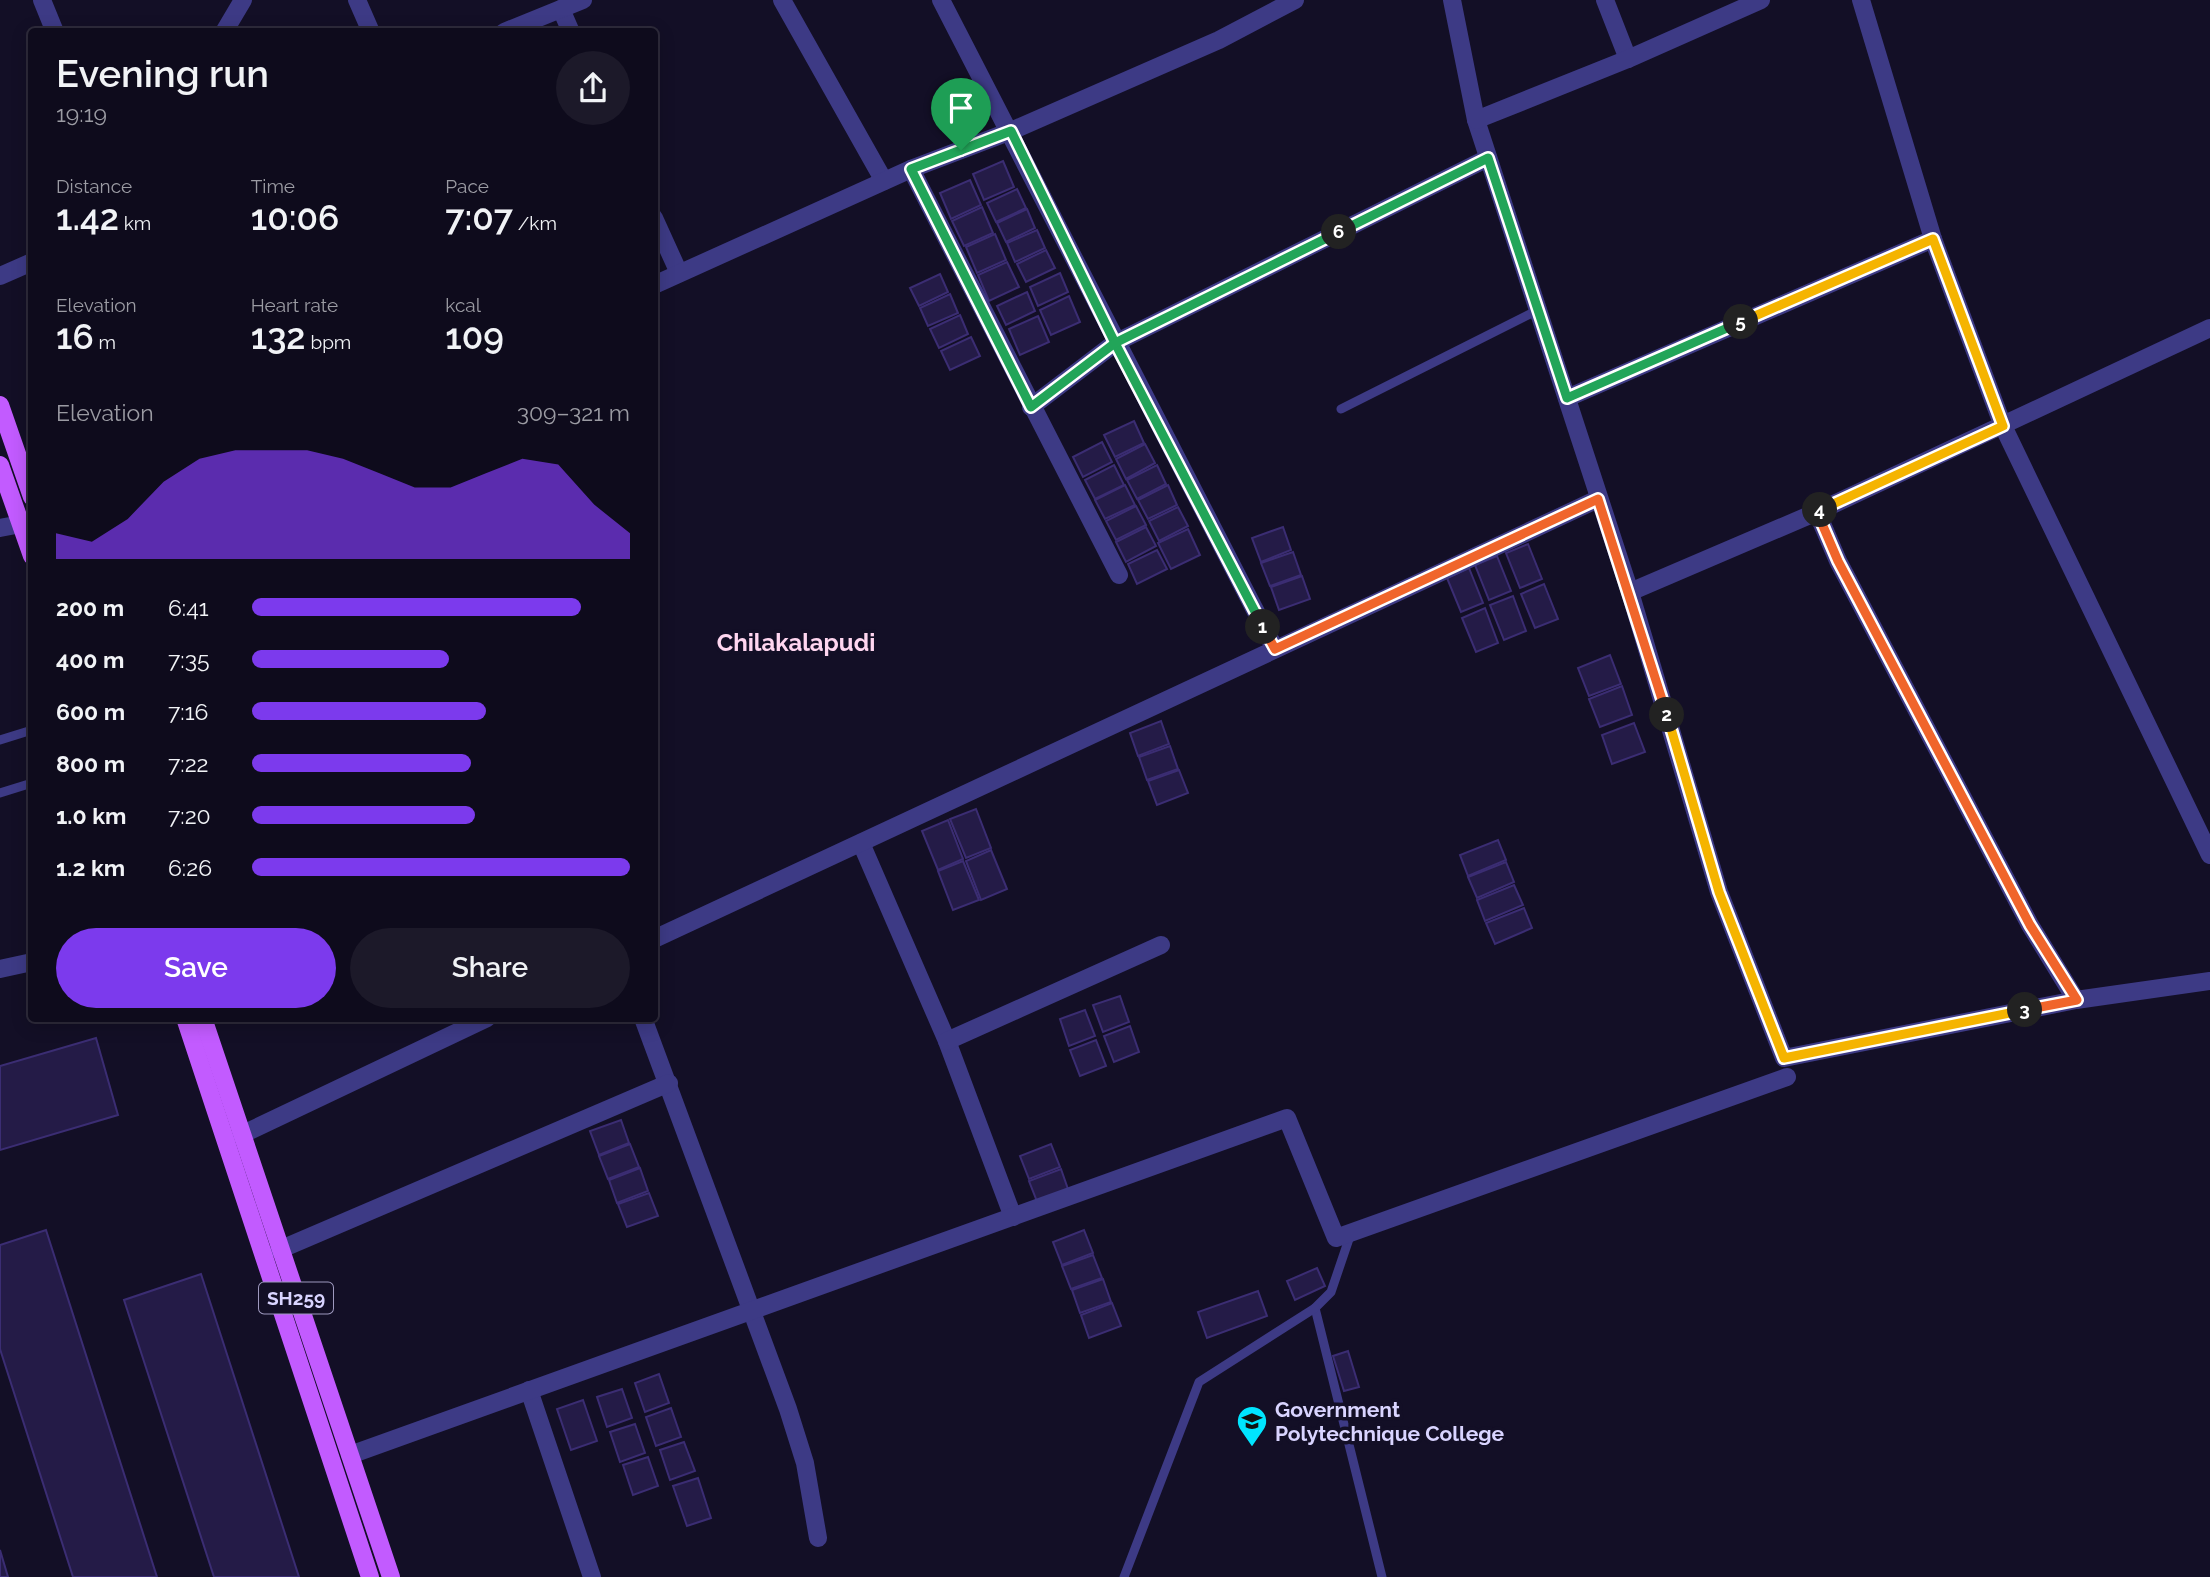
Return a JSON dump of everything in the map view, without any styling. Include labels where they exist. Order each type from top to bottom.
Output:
[{"type":"main road","points":[[0,405],[28,486]]},
{"type":"main road","points":[[0,465],[26,530]]},
{"type":"main road","name":"SH259","points":[[186,1022],[370,1577]]},
{"type":"main road","name":"SH259","points":[[204,1022],[391,1577]]},
{"type":"street","points":[[42,0],[53,28]]},
{"type":"street","points":[[226,28],[243,0]]},
{"type":"street","points":[[358,0],[369,28]]},
{"type":"street","points":[[530,0],[537,17]]},
{"type":"street","points":[[513,28],[583,0]]},
{"type":"street","points":[[782,0],[884,181]]},
{"type":"street","points":[[941,0],[1011,131],[1115,343],[1275,649]]},
{"type":"street","points":[[658,283],[911,169],[1011,131],[1219,40],[1295,0]]},
{"type":"street","points":[[1452,0],[1476,120],[1630,592],[1719,892],[1784,1058],[2077,1000],[2210,981]]},
{"type":"street","points":[[1605,0],[1628,59]]},
{"type":"street","points":[[1476,120],[1628,59],[1761,0]]},
{"type":"street","points":[[1861,0],[1933,239],[2003,426],[2210,855]]},
{"type":"street","points":[[561,9],[569,28]]},
{"type":"street","points":[[1031,407],[1115,343],[1488,158]]},
{"type":"street","points":[[911,169],[1119,575]]},
{"type":"street","points":[[658,227],[679,273]]},
{"type":"street","points":[[1567,398],[1933,239]]},
{"type":"street","points":[[0,276],[28,264]]},
{"type":"street","points":[[1630,592],[1817,512],[2003,426],[2124,365],[2210,328]]},
{"type":"street","points":[[658,937],[1598,499]]},
{"type":"street","points":[[1817,512],[1838,561],[2030,925],[2077,1000]]},
{"type":"street","points":[[0,528],[26,530]]},
{"type":"street","points":[[861,843],[947,1041],[1013,1217]]},
{"type":"street","points":[[947,1041],[1161,945]]},
{"type":"street","points":[[0,969],[28,963]]},
{"type":"street","points":[[241,1135],[479,1022]]},
{"type":"street","points":[[645,1022],[752,1310],[805,1463],[818,1538]]},
{"type":"street","points":[[350,1455],[1287,1118],[1336,1238],[1787,1077]]},
{"type":"street","points":[[279,1250],[669,1083]]},
{"type":"street","points":[[529,1390],[592,1577]]},
{"type":"lane","points":[[1341,409],[1538,310]]},
{"type":"lane","points":[[0,740],[28,731]]},
{"type":"lane","points":[[0,793],[28,784]]},
{"type":"lane","points":[[1124,1577],[1199,1382],[1315,1308],[1331,1292],[1351,1234]]},
{"type":"lane","points":[[1315,1308],[1382,1577]]},
{"type":"building","points":[[1003,161],[1014,187],[984,200],[973,174]]},
{"type":"building","points":[[970,180],[981,205],[951,219],[940,193]]},
{"type":"building","points":[[1017,189],[1026,208],[996,222],[987,203]]},
{"type":"building","points":[[982,207],[993,233],[964,246],[952,221]]},
{"type":"building","points":[[1027,209],[1035,228],[1006,242],[997,223]]},
{"type":"building","points":[[1037,230],[1045,248],[1015,262],[1007,243]]},
{"type":"building","points":[[995,234],[1006,260],[977,273],[966,247]]},
{"type":"building","points":[[1046,250],[1055,268],[1026,282],[1017,264]]},
{"type":"building","points":[[1007,262],[1019,287],[989,301],[978,275]]},
{"type":"building","points":[[1060,273],[1068,292],[1038,306],[1030,287]]},
{"type":"building","points":[[940,274],[948,292],[919,306],[910,288]]},
{"type":"building","points":[[1027,292],[1035,311],[1006,325],[997,306]]},
{"type":"building","points":[[950,294],[958,313],[928,326],[920,308]]},
{"type":"building","points":[[1069,296],[1080,322],[1051,335],[1040,310]]},
{"type":"building","points":[[960,315],[968,334],[939,348],[930,329]]},
{"type":"building","points":[[1038,316],[1049,342],[1020,355],[1009,329]]},
{"type":"building","points":[[971,337],[980,356],[950,370],[941,351]]},
{"type":"building","points":[[1134,421],[1144,443],[1115,457],[1104,435]]},
{"type":"building","points":[[1102,442],[1112,462],[1083,477],[1073,457]]},
{"type":"building","points":[[1145,444],[1155,463],[1126,479],[1116,459]]},
{"type":"building","points":[[1114,465],[1124,485],[1095,499],[1085,480]]},
{"type":"building","points":[[1157,465],[1166,484],[1137,499],[1127,480]]},
{"type":"building","points":[[1125,485],[1135,505],[1105,519],[1095,500]]},
{"type":"building","points":[[1168,485],[1177,505],[1148,519],[1138,500]]},
{"type":"building","points":[[1136,506],[1146,525],[1116,540],[1106,521]]},
{"type":"building","points":[[1178,507],[1188,526],[1159,541],[1149,521]]},
{"type":"building","points":[[1146,527],[1156,546],[1126,562],[1116,542]]},
{"type":"building","points":[[1283,527],[1291,550],[1261,562],[1252,538]]},
{"type":"building","points":[[1188,529],[1200,555],[1171,569],[1158,543]]},
{"type":"building","points":[[1528,544],[1542,579],[1520,588],[1506,553]]},
{"type":"building","points":[[1157,550],[1167,569],[1137,584],[1128,564]]},
{"type":"building","points":[[1293,552],[1301,575],[1270,586],[1261,563]]},
{"type":"building","points":[[1497,556],[1511,591],[1489,600],[1475,565]]},
{"type":"building","points":[[1469,568],[1483,603],[1461,612],[1447,578]]},
{"type":"building","points":[[1302,576],[1310,599],[1279,610],[1271,587]]},
{"type":"building","points":[[1544,584],[1558,619],[1535,628],[1521,594]]},
{"type":"building","points":[[1513,596],[1526,631],[1504,640],[1490,605]]},
{"type":"building","points":[[1485,608],[1498,643],[1476,652],[1462,618]]},
{"type":"building","points":[[1610,655],[1621,684],[1589,696],[1578,668]]},
{"type":"building","points":[[1622,686],[1632,715],[1600,727],[1589,699]]},
{"type":"building","points":[[1161,721],[1169,744],[1138,756],[1130,733]]},
{"type":"building","points":[[1634,723],[1645,752],[1612,764],[1602,735]]},
{"type":"building","points":[[1170,746],[1178,769],[1147,780],[1139,757]]},
{"type":"building","points":[[1179,770],[1188,793],[1157,805],[1148,781]]},
{"type":"building","points":[[976,809],[991,848],[966,858],[950,819]]},
{"type":"building","points":[[948,820],[963,859],[938,870],[922,831]]},
{"type":"building","points":[[1498,840],[1506,860],[1468,876],[1460,855]]},
{"type":"building","points":[[991,850],[1007,889],[981,900],[966,861]]},
{"type":"building","points":[[963,861],[979,900],[953,910],[938,871]]},
{"type":"building","points":[[1506,862],[1514,882],[1477,898],[1468,877]]},
{"type":"building","points":[[1514,885],[1523,905],[1485,921],[1477,900]]},
{"type":"building","points":[[1524,908],[1532,928],[1495,944],[1486,923]]},
{"type":"building","points":[[1120,996],[1129,1022],[1103,1032],[1093,1005]]},
{"type":"building","points":[[1085,1010],[1095,1036],[1069,1046],[1060,1019]]},
{"type":"building","points":[[1130,1026],[1139,1052],[1114,1062],[1104,1036]]},
{"type":"building","points":[[96,1038],[118,1115],[0,1150],[0,1066]]},
{"type":"building","points":[[1096,1040],[1106,1066],[1080,1076],[1070,1050]]},
{"type":"building","points":[[621,1120],[629,1143],[599,1155],[590,1131]]},
{"type":"building","points":[[630,1144],[639,1167],[608,1179],[599,1156]]},
{"type":"building","points":[[1051,1144],[1060,1167],[1029,1179],[1020,1156]]},
{"type":"building","points":[[640,1168],[648,1191],[617,1203],[609,1180]]},
{"type":"building","points":[[1061,1169],[1069,1192],[1038,1204],[1029,1181]]},
{"type":"building","points":[[649,1193],[658,1216],[627,1227],[618,1204]]},
{"type":"building","points":[[46,1230],[157,1577],[73,1577],[0,1349],[0,1245]]},
{"type":"building","points":[[1084,1230],[1093,1253],[1062,1265],[1053,1242]]},
{"type":"building","points":[[1093,1255],[1102,1278],[1071,1289],[1062,1266]]},
{"type":"building","points":[[1317,1268],[1325,1286],[1295,1300],[1287,1281]]},
{"type":"building","points":[[201,1274],[299,1577],[214,1577],[124,1300]]},
{"type":"building","points":[[1103,1279],[1111,1302],[1080,1313],[1072,1290]]},
{"type":"building","points":[[1258,1291],[1267,1316],[1207,1338],[1198,1312]]},
{"type":"building","points":[[1112,1303],[1121,1326],[1089,1338],[1081,1315]]},
{"type":"building","points":[[1348,1351],[1359,1387],[1344,1391],[1333,1356]]},
{"type":"building","points":[[659,1374],[669,1403],[645,1412],[635,1383]]},
{"type":"building","points":[[622,1389],[632,1418],[607,1427],[597,1397]]},
{"type":"building","points":[[583,1400],[597,1441],[571,1450],[557,1409]]},
{"type":"building","points":[[671,1408],[681,1437],[656,1446],[646,1417]]},
{"type":"building","points":[[635,1424],[645,1453],[620,1462],[610,1432]]},
{"type":"building","points":[[684,1442],[695,1471],[670,1480],[660,1450]]},
{"type":"building","points":[[648,1457],[658,1486],[633,1495],[623,1465]]},
{"type":"building","points":[[698,1478],[711,1518],[687,1526],[673,1486]]},
{"type":"building","points":[[0,1550],[8,1577],[0,1577]]},
{"type":"place","name":"Government Polytechnique College","points":[[1252,1448]]},
{"type":"district","name":"Chilakalapudi","points":[[796,642]]},
{"type":"route","points":[[961,150],[911,169],[1031,407],[1115,343],[1488,158],[1567,398],[1933,239],[2003,426],[1817,512],[1838,561],[2030,925],[2077,1000],[1784,1058],[1719,892],[1630,592],[1598,499],[1275,649],[1115,343],[1011,131],[961,150]]}]
